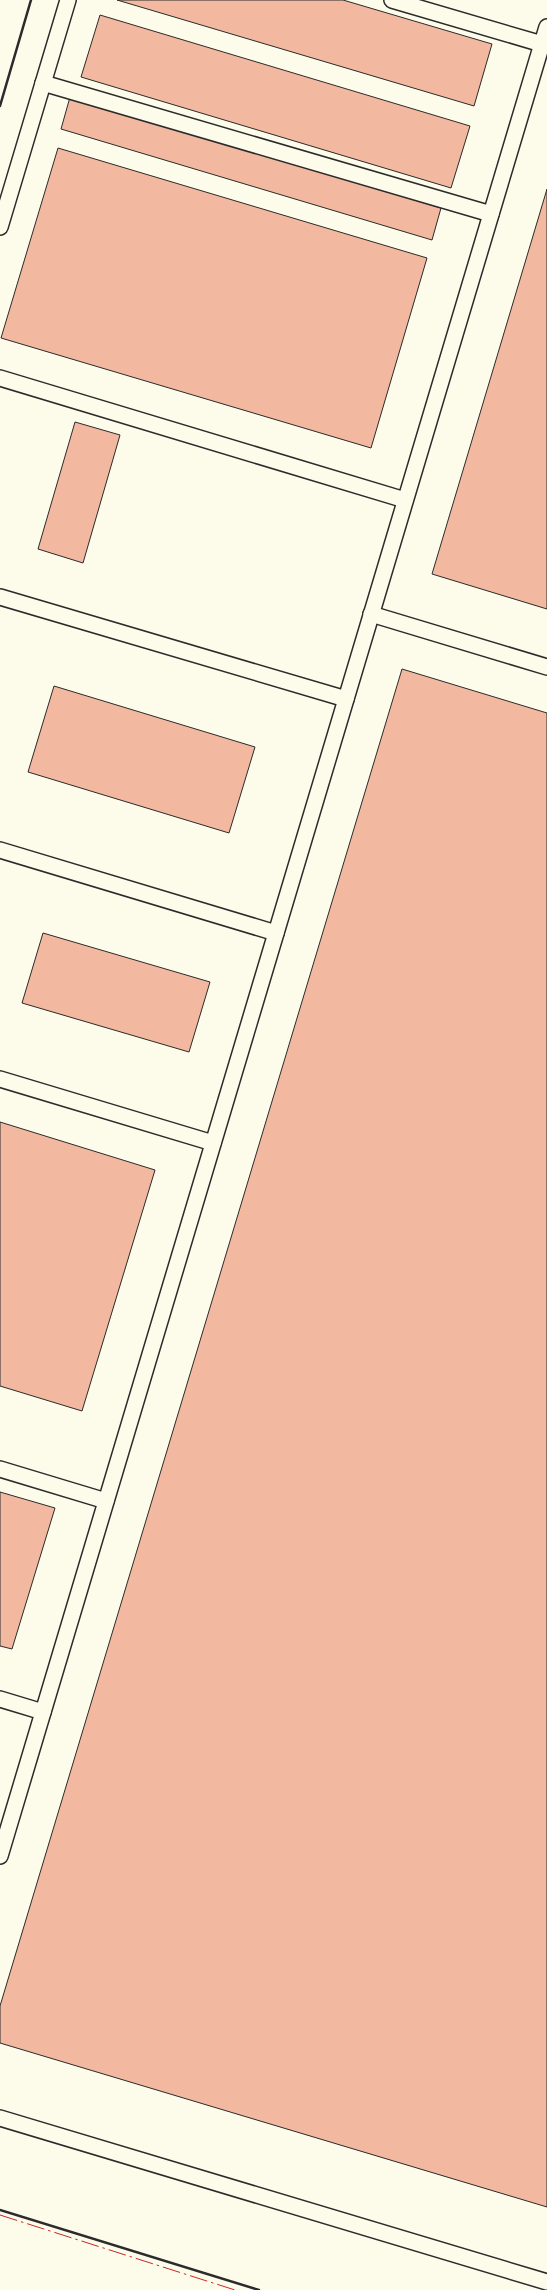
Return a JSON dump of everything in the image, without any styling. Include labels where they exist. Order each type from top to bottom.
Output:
[{"type":"lane","points":[[0,227],[68,0]]},
{"type":"lane","points":[[392,0],[542,44]]},
{"type":"lane","points":[[0,1856],[547,27]]},
{"type":"lane","points":[[43,83],[491,214]]},
{"type":"lane","points":[[0,378],[405,500]]},
{"type":"lane","points":[[0,598],[346,699]]},
{"type":"lane","points":[[371,614],[547,667]]},
{"type":"lane","points":[[0,850],[276,933]]},
{"type":"lane","points":[[0,1079],[213,1143]]},
{"type":"lane","points":[[0,1469],[106,1501]]},
{"type":"lane","points":[[0,1699],[43,1712]]},
{"type":"lane","points":[[0,2118],[547,2282]]},
{"type":"building","points":[[117,0],[343,0],[492,44],[474,106]]},
{"type":"building","points":[[100,15],[470,126],[451,188],[81,77]]},
{"type":"building","points":[[70,97],[441,208],[432,240],[61,129]]},
{"type":"building","points":[[58,148],[427,258],[371,448],[1,338]]},
{"type":"building","points":[[547,189],[547,609],[432,574]]},
{"type":"building","points":[[75,422],[120,435],[83,563],[38,549]]},
{"type":"building","points":[[402,669],[547,713],[547,2207],[0,2043],[0,2006]]},
{"type":"building","points":[[54,686],[255,747],[229,833],[28,772]]},
{"type":"building","points":[[43,933],[210,982],[189,1052],[22,1003]]},
{"type":"building","points":[[0,1122],[155,1170],[82,1411],[0,1386]]},
{"type":"building","points":[[0,1492],[55,1508],[12,1649],[0,1646]]},
{"type":"wall","points":[[0,106],[31,0]]},
{"type":"wall","points":[[0,2210],[259,2290]]},
{"type":"power","points":[[0,2215],[235,2290]]}]
